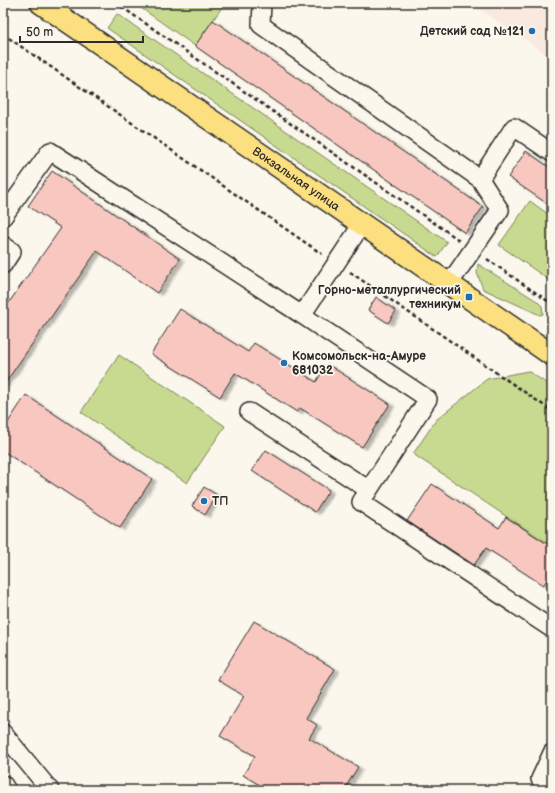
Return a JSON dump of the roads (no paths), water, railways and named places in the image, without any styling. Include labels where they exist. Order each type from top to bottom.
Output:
[{"type":"main road","name":"Вокзальная улица","points":[[41,3],[552,355]]},
{"type":"street","points":[[262,3],[260,25],[480,178],[500,210],[449,284]]},
{"type":"street","points":[[480,178],[514,127],[552,153]]},
{"type":"street","points":[[3,217],[50,150],[428,399],[361,502],[552,629]]},
{"type":"street","points":[[302,315],[362,224]]},
{"type":"street","points":[[3,245],[12,251],[3,265]]},
{"type":"street","points":[[249,412],[368,490]]},
{"type":"street","points":[[3,733],[50,790]]},
{"type":"street","points":[[540,780],[552,753]]},
{"type":"street","points":[[3,784],[8,790]]},
{"type":"place","name":"Детский сад №121","points":[[532,31]]},
{"type":"place","name":"Горно-металлургический техникум","points":[[469,297]]},
{"type":"place","name":"Комсомольск-на-Амуре 681032","points":[[284,363]]},
{"type":"place","name":"ТП","points":[[204,501]]}]
